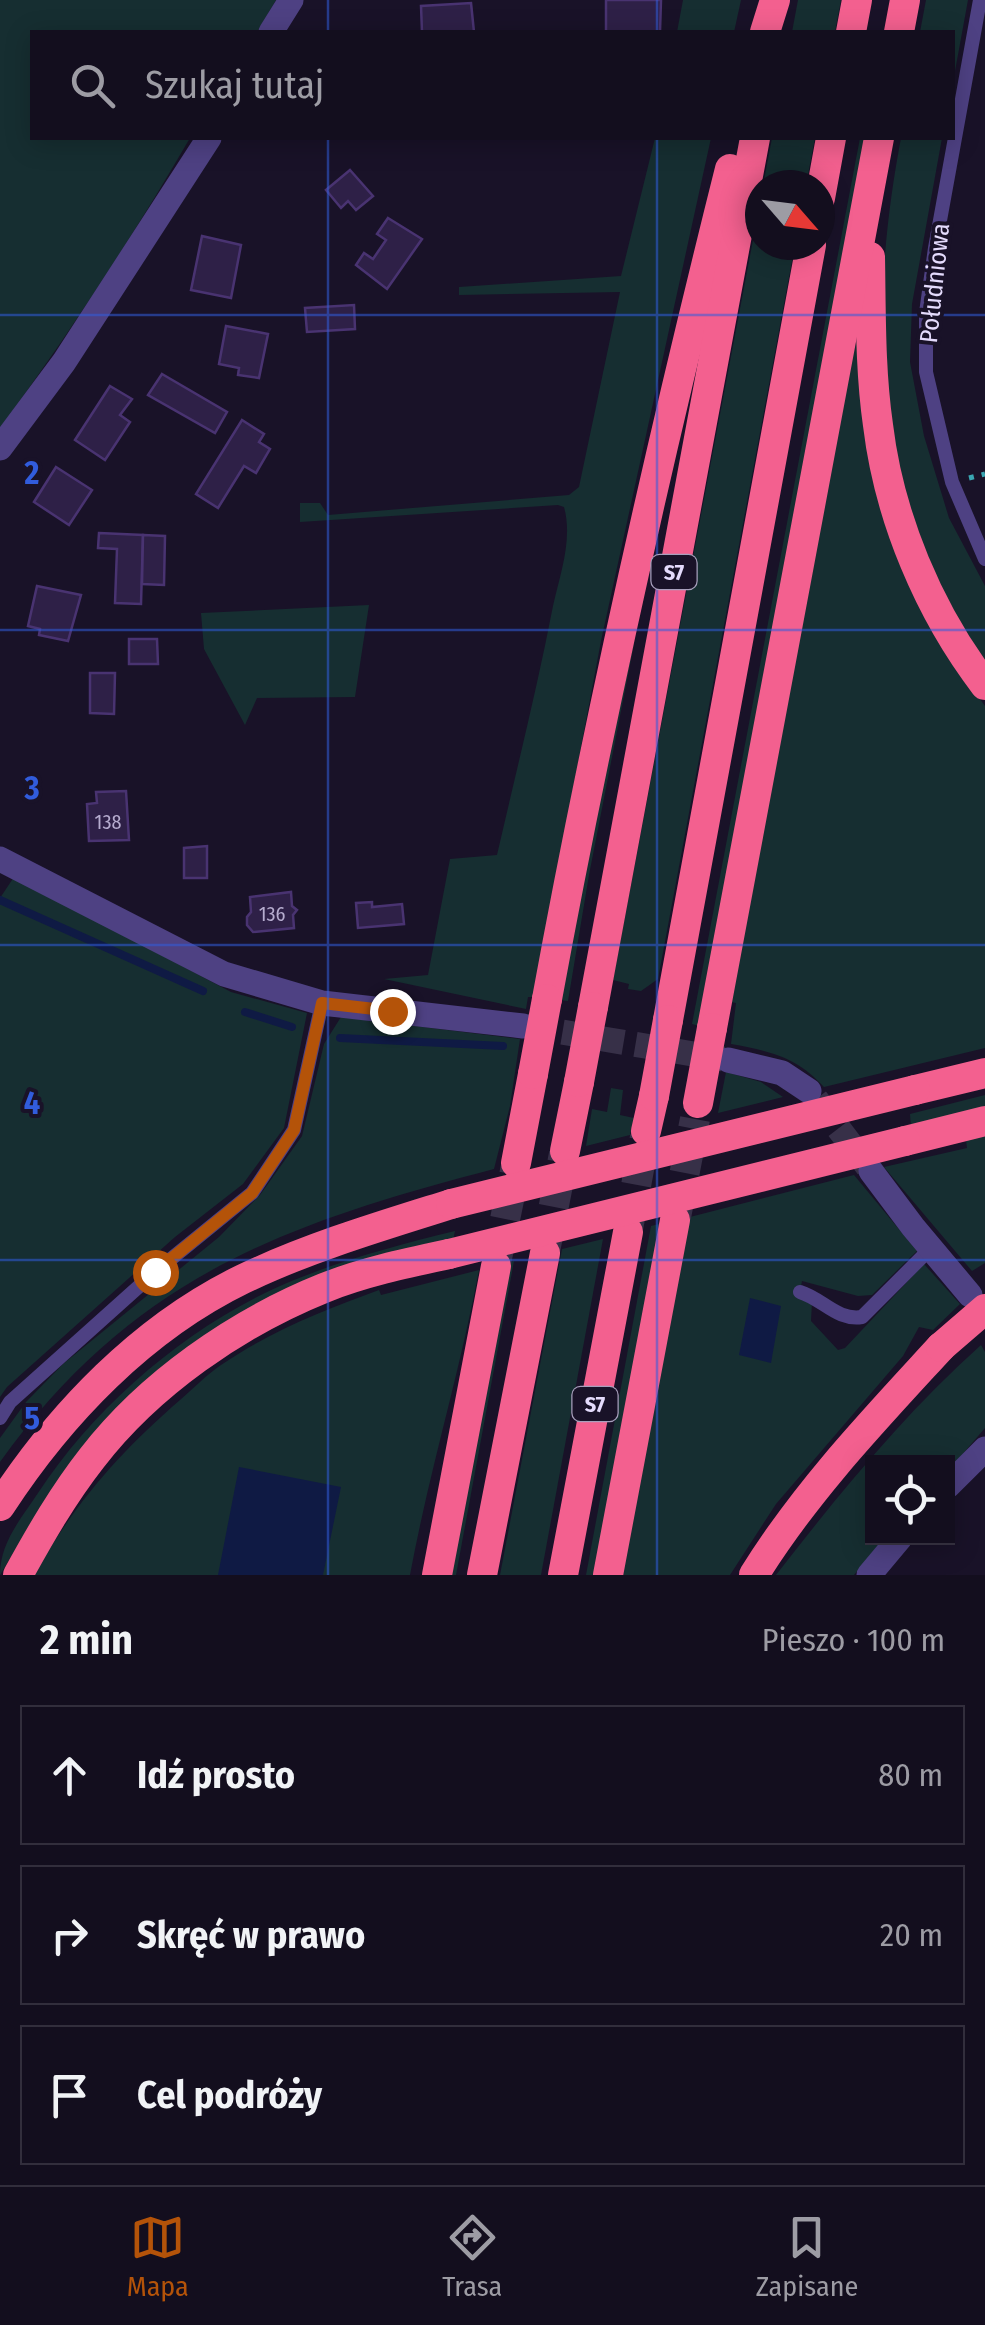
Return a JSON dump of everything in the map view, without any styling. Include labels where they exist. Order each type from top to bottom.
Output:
[{"type":"highway","points":[[766,30],[778,0]]},
{"type":"highway","points":[[774,30],[778,0]]},
{"type":"highway","points":[[851,30],[858,0]]},
{"type":"highway","points":[[899,30],[905,0]]},
{"type":"highway","points":[[516,1163],[572,864],[666,426],[738,140]]},
{"type":"highway","name":"S7","points":[[565,1151],[755,140]]},
{"type":"highway","points":[[826,170],[832,140]]},
{"type":"highway","points":[[697,1111],[879,140]]},
{"type":"highway","points":[[868,195],[872,368],[878,430],[890,488],[935,607],[985,684]]},
{"type":"highway","points":[[646,1131],[808,260]]},
{"type":"highway","points":[[0,1506],[62,1420],[114,1370],[178,1319],[240,1281],[299,1255],[452,1204],[985,1073]]},
{"type":"highway","points":[[18,1575],[48,1520],[93,1457],[146,1399],[207,1353],[266,1316],[324,1288],[384,1268],[985,1121]]},
{"type":"highway","points":[[608,1575],[675,1220]]},
{"type":"highway","name":"S7","points":[[562,1575],[628,1232]]},
{"type":"highway","points":[[482,1575],[545,1253]]},
{"type":"highway","points":[[437,1575],[496,1266]]},
{"type":"highway","points":[[754,1575],[823,1478],[978,1302]]},
{"type":"street","points":[[273,30],[290,0]]},
{"type":"street","points":[[0,448],[64,362],[208,140]]},
{"type":"street","points":[[0,858],[224,974],[322,1003],[523,1026]]},
{"type":"street","points":[[728,1060],[782,1073],[808,1091]]},
{"type":"street","points":[[871,1171],[930,1248],[978,1302]]},
{"type":"street","points":[[955,1479],[985,1449]]},
{"type":"street","points":[[869,1575],[894,1545]]},
{"type":"lane","name":"Południowa","points":[[955,138],[980,0]]},
{"type":"lane","name":"Południowa","points":[[955,140],[926,312],[926,372],[952,482],[985,559]]},
{"type":"lane","points":[[0,1418],[10,1402],[155,1272],[252,1193],[294,1130],[322,1003]]},
{"type":"lane","points":[[800,1292],[817,1297],[840,1316],[862,1317],[930,1248]]},
{"type":"green space","points":[[0,0],[276,0],[258,30],[30,30],[30,140],[189,140],[99,285],[0,428]]},
{"type":"green space","points":[[683,0],[741,0],[734,30],[677,30]]},
{"type":"green space","points":[[798,0],[841,0],[835,30],[792,30]]},
{"type":"green space","points":[[926,0],[968,0],[955,71],[955,30],[920,30]]},
{"type":"green space","points":[[655,140],[711,140],[601,641],[534,997],[528,997],[526,1009],[384,979],[428,975],[450,859],[497,855],[562,569],[566,544],[564,507],[300,522],[300,503],[320,503],[328,515],[569,495],[579,487],[620,292],[459,295],[459,287],[621,276]]},
{"type":"green space","points":[[772,140],[815,140],[809,170],[766,170]]},
{"type":"green space","points":[[860,140],[870,140],[703,1027],[692,1024]]},
{"type":"green space","points":[[901,140],[942,140],[912,304],[910,362],[924,436],[949,518],[985,586],[985,662],[945,596],[920,544],[899,479],[884,382],[882,333],[893,186]]},
{"type":"green space","points":[[749,260],[792,260],[658,979],[641,991],[613,980]]},
{"type":"green space","points":[[858,336],[866,444],[885,519],[950,658],[985,706],[985,1048],[824,1087],[804,1069],[782,1057],[731,1044],[736,1003],[731,1002],[847,376]]},
{"type":"green space","points":[[369,605],[355,697],[257,698],[245,725],[204,649],[201,613]]},
{"type":"green space","points":[[636,634],[568,1001],[559,1000],[583,872]]},
{"type":"green space","points":[[14,877],[231,992],[307,1013],[284,1128],[243,1184],[175,1237],[0,1397],[0,898]]},
{"type":"green space","points":[[341,1017],[520,1039],[510,1106],[494,1169],[346,1212],[217,1267],[159,1303],[103,1346],[50,1399],[0,1462],[0,1438],[26,1402],[63,1364],[219,1237],[260,1195],[302,1136],[324,1044]]},
{"type":"green space","points":[[726,1072],[761,1082],[783,1097],[718,1113]]},
{"type":"green space","points":[[611,1088],[623,1090],[620,1115],[634,1118],[630,1135],[586,1146],[592,1109],[607,1112]]},
{"type":"green space","points":[[985,1095],[985,1108],[911,1127],[910,1114]]},
{"type":"green space","points":[[985,1136],[985,1263],[972,1271],[884,1167],[967,1148],[966,1140]]},
{"type":"green space","points":[[854,1175],[917,1251],[872,1295],[858,1296],[802,1281],[799,1297],[812,1302],[811,1321],[838,1350],[845,1348],[924,1264],[960,1304],[933,1330],[919,1327],[903,1356],[776,1504],[730,1575],[621,1575],[686,1218]]},
{"type":"green space","points":[[663,1223],[597,1575],[586,1575],[651,1226]]},
{"type":"green space","points":[[455,1231],[453,1240],[294,1292],[51,1491],[0,1575],[3,1552],[12,1532],[62,1460],[118,1397],[184,1342],[256,1297],[294,1280]]},
{"type":"green space","points":[[603,1239],[541,1575],[500,1575],[562,1249]]},
{"type":"green space","points":[[514,1261],[456,1575],[446,1575],[504,1264]]},
{"type":"green space","points":[[479,1270],[410,1575],[34,1575],[65,1525],[117,1460],[221,1365],[297,1323],[379,1290],[381,1295]]},
{"type":"green space","points":[[981,1345],[985,1352],[985,1428],[955,1463],[955,1455],[874,1455]]},
{"type":"green space","points":[[865,1466],[865,1545],[878,1545],[854,1575],[776,1575]]},
{"type":"water","points":[[750,1298],[781,1306],[771,1363],[739,1355]]},
{"type":"water","points":[[239,1467],[341,1487],[323,1575],[218,1575]]},
{"type":"building","points":[[606,0],[661,0],[660,30],[606,30]]},
{"type":"building","points":[[471,3],[474,30],[422,30],[421,6]]},
{"type":"building","points":[[350,170],[373,196],[356,210],[348,201],[341,208],[326,190]]},
{"type":"building","points":[[388,218],[422,239],[387,289],[356,265],[364,253],[373,259],[386,240],[377,234]]},
{"type":"building","points":[[202,236],[241,245],[231,298],[191,290]]},
{"type":"building","points":[[354,305],[355,329],[307,332],[305,308]]},
{"type":"building","points":[[226,326],[268,334],[259,378],[238,375],[239,368],[219,364]]},
{"type":"building","points":[[162,374],[227,412],[215,433],[148,395]]},
{"type":"building","points":[[110,386],[132,399],[120,415],[130,422],[105,460],[75,440]]},
{"type":"building","points":[[242,420],[264,434],[259,442],[270,449],[256,473],[244,466],[218,508],[196,494]]},
{"type":"building","points":[[56,467],[92,490],[69,525],[34,502]]},
{"type":"building","points":[[99,533],[143,535],[141,604],[115,603],[117,549],[98,548]]},
{"type":"building","points":[[143,535],[165,536],[164,585],[142,584]]},
{"type":"building","points":[[37,586],[81,595],[68,641],[39,635],[40,629],[28,626]]},
{"type":"building","points":[[129,639],[157,639],[158,664],[129,664]]},
{"type":"building","points":[[90,673],[115,673],[114,714],[90,713]]},
{"type":"building","points":[[126,791],[129,840],[89,841],[87,804],[97,803],[96,792]]},
{"type":"building","points":[[207,846],[207,878],[184,878],[184,848]]},
{"type":"building","points":[[291,892],[292,906],[297,910],[293,915],[294,928],[253,932],[247,925],[250,897]]},
{"type":"building","points":[[372,902],[372,907],[402,904],[404,924],[358,928],[356,903]]},
{"type":"waterway","points":[[0,900],[203,991]]},
{"type":"waterway","points":[[245,1012],[292,1027]]},
{"type":"waterway","points":[[340,1038],[503,1046]]},
{"type":"tunnel","points":[[526,1026],[723,1059]]},
{"type":"tunnel","points":[[816,1099],[868,1167]]},
{"type":"tunnel","points":[[676,1217],[695,1119]]},
{"type":"tunnel","points":[[628,1229],[645,1137]]},
{"type":"tunnel","points":[[545,1251],[564,1154]]},
{"type":"tunnel","points":[[496,1263],[516,1166]]},
{"type":"route","points":[[155,1272],[252,1193],[294,1130],[322,1003],[392,1011]]}]
